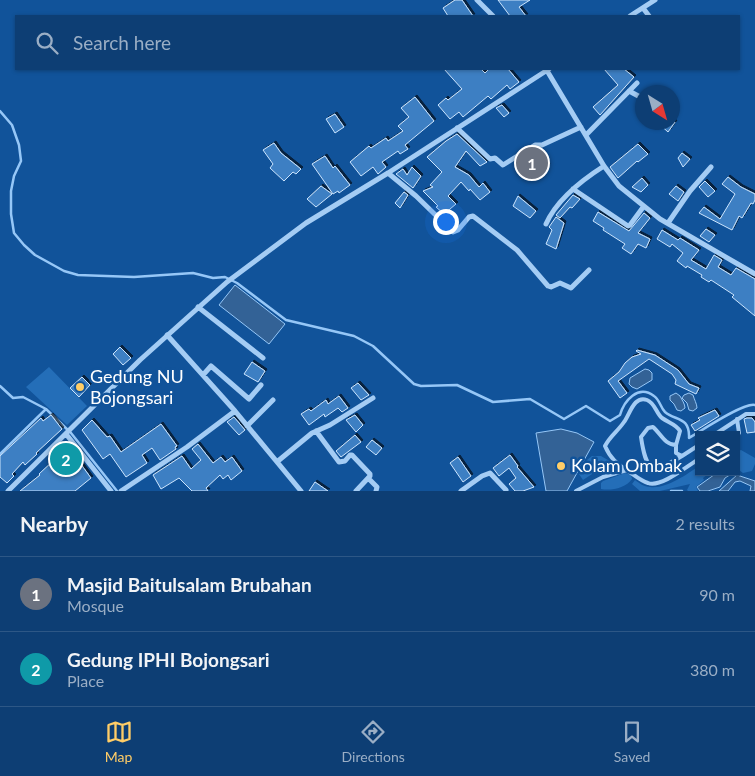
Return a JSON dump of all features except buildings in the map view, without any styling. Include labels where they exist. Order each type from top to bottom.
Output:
[{"type":"street","points":[[477,0],[492,15]]},
{"type":"street","points":[[632,15],[655,0]]},
{"type":"street","points":[[643,8],[648,15]]},
{"type":"street","points":[[8,491],[167,335],[232,278],[306,223],[545,70]]},
{"type":"street","points":[[548,70],[604,166],[619,186],[668,223],[755,274]]},
{"type":"street","points":[[586,135],[637,82]]},
{"type":"street","points":[[629,90],[635,94]]},
{"type":"street","points":[[457,128],[490,159],[495,158],[503,165],[535,145],[542,145],[581,127]]},
{"type":"street","points":[[546,224],[553,209],[573,189],[604,166]]},
{"type":"street","points":[[668,223],[690,190],[712,167]]},
{"type":"street","points":[[388,172],[416,196],[452,232],[458,230],[469,217],[473,216],[518,250],[548,286],[551,287],[560,283],[570,288],[589,270]]},
{"type":"street","points":[[573,189],[628,226],[644,206]]},
{"type":"street","points":[[198,307],[263,358]]},
{"type":"street","points":[[167,335],[278,461],[300,491]]},
{"type":"street","points":[[203,375],[211,366],[249,399],[261,385]]},
{"type":"street","points":[[278,461],[316,431],[330,425],[373,398]]},
{"type":"street","points":[[248,426],[272,400]]},
{"type":"street","points":[[121,491],[180,452],[235,412]]},
{"type":"street","points":[[316,431],[338,462],[345,461],[352,455],[370,474],[356,491]]},
{"type":"street","points":[[68,432],[111,491]]},
{"type":"street","points":[[461,491],[482,476],[490,473],[506,490]]},
{"type":"street","points":[[368,478],[376,487],[376,491]]},
{"type":"lane","points":[[682,456],[676,453],[680,432],[678,426],[662,418],[650,401],[645,400],[639,400],[630,409],[624,423],[612,433],[605,446],[608,454],[618,464],[647,483],[654,484],[668,478],[695,461]]},
{"type":"lane","points":[[720,431],[746,414],[755,414]]},
{"type":"lane","points":[[737,419],[739,431]]},
{"type":"lane","points":[[676,445],[665,441],[653,428],[648,428],[641,437],[645,460],[652,466],[659,467],[695,448]]},
{"type":"lane","points":[[576,491],[603,477],[627,470]]},
{"type":"shaded area","points":[[235,285],[285,324],[269,344],[219,305]]},
{"type":"shaded area","points":[[49,367],[87,406],[67,425],[26,387]]},
{"type":"shaded area","points":[[645,369],[652,373],[652,380],[637,389],[632,387],[629,384],[630,378]]},
{"type":"shaded area","points":[[676,393],[680,396],[685,408],[681,411],[677,410],[670,400],[670,396]]},
{"type":"shaded area","points":[[689,393],[693,395],[697,405],[697,408],[693,411],[689,410],[687,403],[682,398]]},
{"type":"shaded area","name":"Kolam Ombak","points":[[561,429],[577,433],[594,442],[567,491],[546,491],[536,433]]},
{"type":"shaded area","points":[[740,450],[755,458],[752,471],[743,473],[740,471]]},
{"type":"shaded area","points":[[592,456],[601,456],[613,463],[613,466],[592,474],[583,480],[579,474],[587,460]]},
{"type":"shaded area","points":[[695,469],[695,476],[706,476],[696,487],[698,491],[688,491],[690,484],[660,491],[640,491],[632,484],[635,480],[648,487],[663,486],[676,481]]},
{"type":"shaded area","points":[[625,473],[631,475],[632,479],[626,485],[609,490],[601,489],[603,481]]},
{"type":"shaded area","points":[[712,476],[728,476],[720,487],[708,491],[700,491],[697,487]]},
{"type":"shaded area","points":[[736,476],[755,481],[755,491],[750,491],[751,486],[740,481],[735,482],[728,491],[719,491]]},
{"type":"waterway","points":[[0,111],[12,125],[19,145],[21,161],[14,176],[11,191],[11,214],[14,233],[35,255],[64,271],[78,275],[134,277],[193,273],[213,278],[225,277],[237,283],[286,320],[354,336],[373,346],[414,384],[421,386],[457,385],[493,402],[530,399],[564,419],[586,406],[610,421],[620,415],[625,404],[632,396],[642,392],[654,396],[658,399],[665,412],[684,422],[689,431],[689,438],[732,412],[749,405],[755,405]]},
{"type":"waterway","points":[[0,386],[13,398],[23,397],[46,409],[71,433],[117,491]]},
{"type":"waterway","points":[[0,454],[46,409]]},
{"type":"waterway","points":[[671,491],[682,491]]},
{"type":"place","name":"Masjid Baitulsalam Brubahan","points":[[532,163]]},
{"type":"place","name":"Gedung NU Bojongsari","points":[[80,387]]},
{"type":"place","name":"Gedung IPHI Bojongsari","points":[[66,459]]},
{"type":"place","name":"Kolam Ombak","points":[[561,466]]}]
